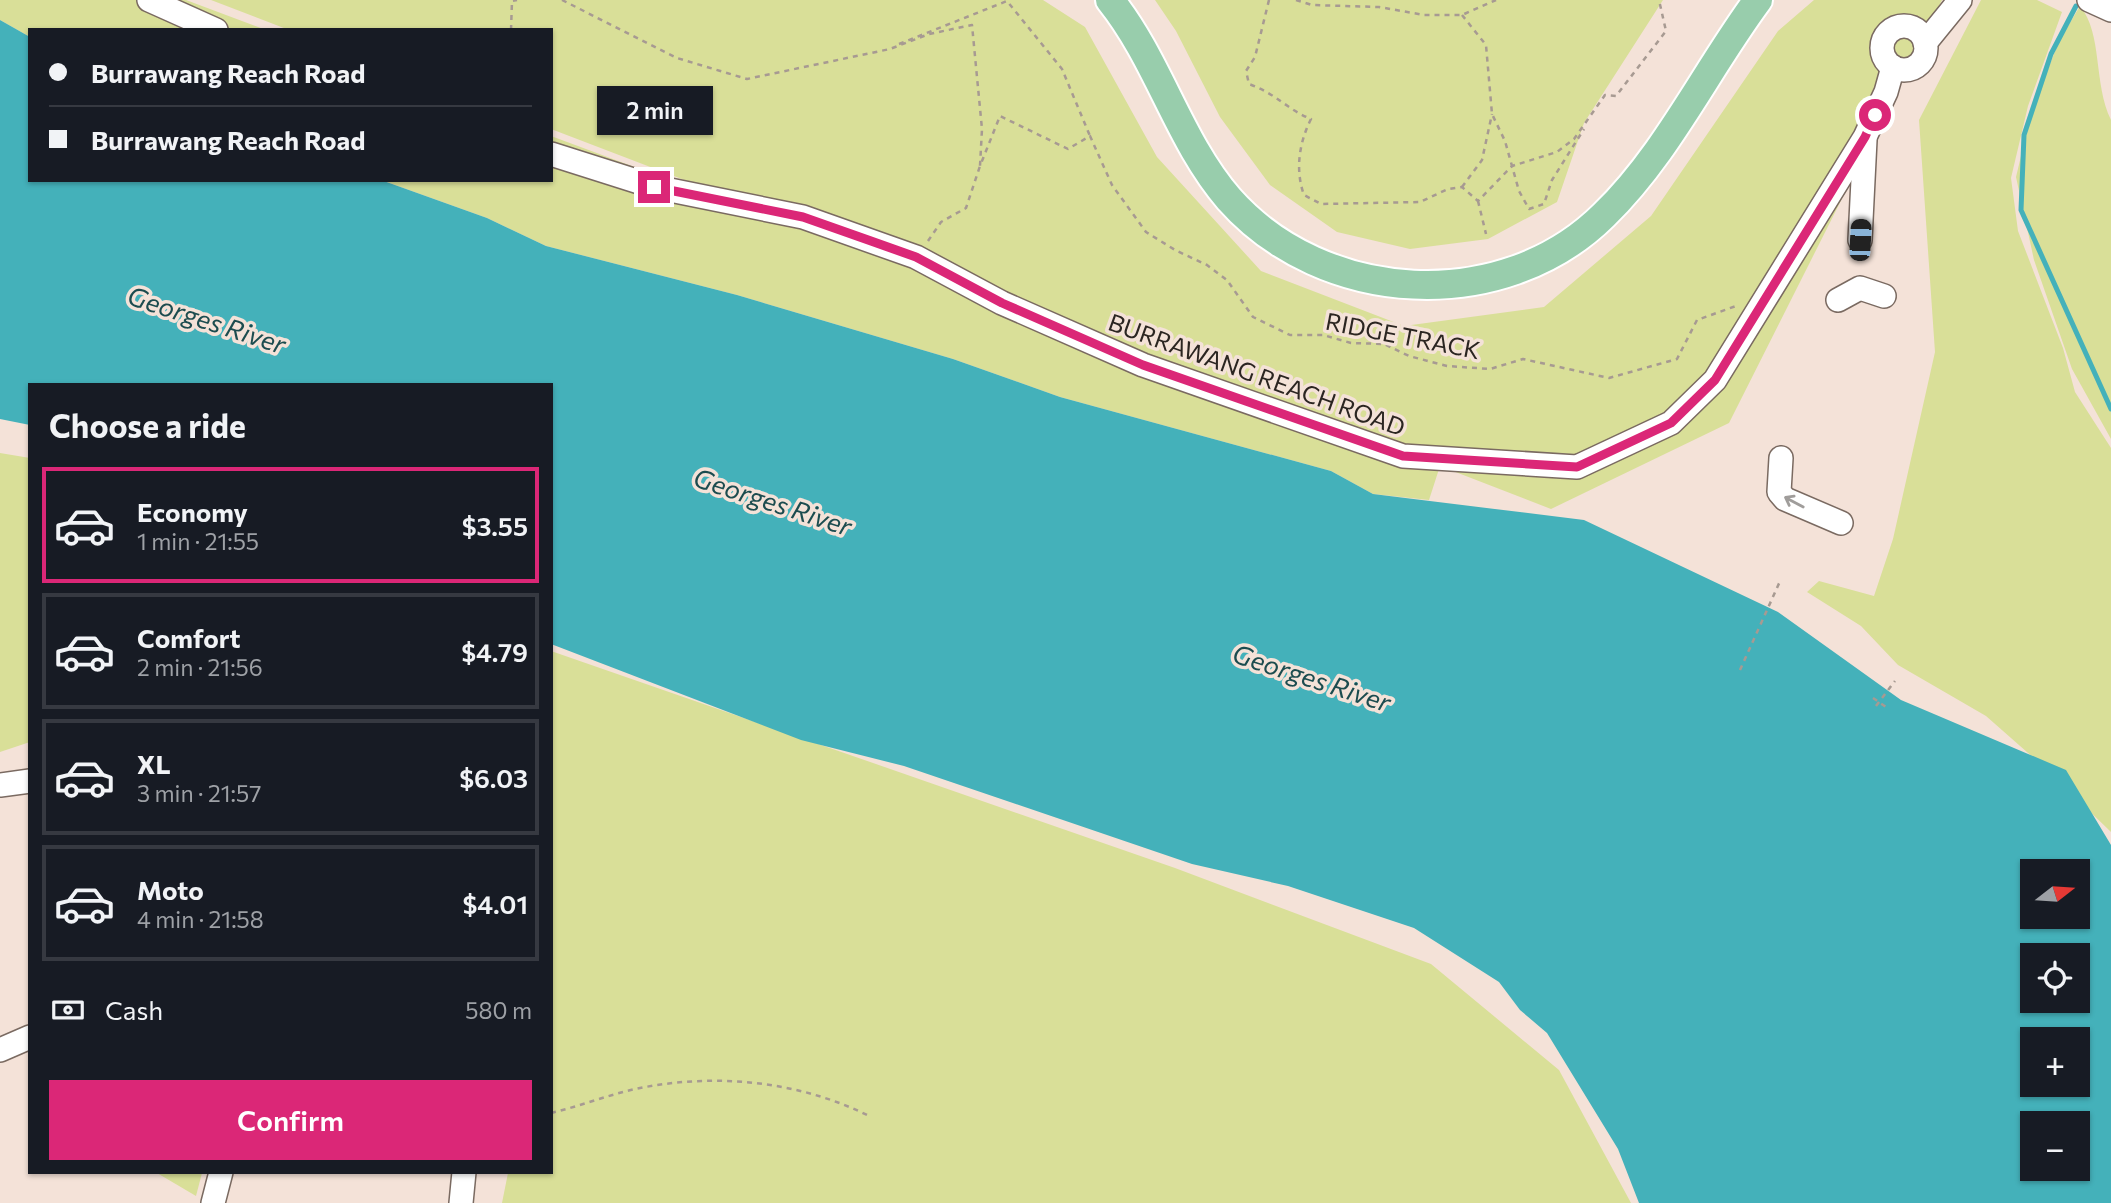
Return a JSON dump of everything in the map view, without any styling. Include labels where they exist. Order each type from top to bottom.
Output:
[{"type":"main road","points":[[1110,0],[1142,50],[1204,166],[1247,217],[1298,254],[1339,271],[1381,282],[1428,285],[1485,279],[1525,266],[1567,244],[1602,217],[1653,155],[1758,0]]},
{"type":"street","points":[[149,0],[212,28]]},
{"type":"street","points":[[1908,26],[1917,30],[1925,43],[1925,53],[1917,65],[1903,70],[1893,67],[1884,55],[1884,40],[1893,29],[1924,20],[1943,0]]},
{"type":"street","points":[[1925,43],[1960,0]]},
{"type":"street","name":"BURRAWANG REACH ROAD","points":[[553,155],[654,187],[803,217],[916,257],[1002,303],[1143,365],[1403,456],[1577,467],[1671,423],[1715,380],[1865,137],[1886,92],[1893,67]]},
{"type":"street","points":[[1860,240],[1865,137]]},
{"type":"street","points":[[1838,300],[1860,288],[1884,296]]},
{"type":"street","points":[[1781,458],[1779,492],[1785,499],[1841,523]]},
{"type":"street","points":[[0,785],[28,781]]},
{"type":"street","points":[[0,1050],[28,1038]]},
{"type":"street","points":[[213,1203],[220,1174]]},
{"type":"street","points":[[461,1203],[464,1174]]},
{"type":"path","points":[[511,28],[512,1],[517,0]]},
{"type":"path","name":"RIDGE TRACK","points":[[562,0],[677,58],[747,79],[890,49],[929,34],[972,24],[982,129],[980,166]]},
{"type":"path","points":[[1269,0],[1255,57],[1246,71],[1249,84],[1274,94],[1288,104],[1293,112],[1311,119],[1302,137],[1300,182],[1304,195],[1321,204],[1420,202],[1448,189],[1462,187],[1482,160],[1492,114],[1486,45],[1462,15]]},
{"type":"path","points":[[1296,0],[1312,5],[1379,7],[1424,16],[1462,15],[1496,0]]},
{"type":"path","points":[[1492,114],[1506,141],[1519,191],[1529,209],[1544,204],[1552,180],[1605,95],[1616,96],[1666,31],[1659,0]]},
{"type":"path","name":"RIDGE TRACK","points":[[890,49],[967,14],[1007,1],[1062,69],[1112,184],[1146,232],[1207,265],[1227,280],[1253,317],[1290,335],[1324,335],[1351,343],[1384,344],[1409,356],[1447,366],[1490,369],[1523,359],[1609,378],[1677,359],[1697,320],[1767,296]]},
{"type":"path","points":[[916,257],[942,222],[966,208],[1000,116],[1068,149],[1090,136]]},
{"type":"path","points":[[1478,201],[1512,166],[1557,152],[1588,124]]},
{"type":"path","points":[[1462,187],[1478,201],[1486,234]]},
{"type":"path","points":[[1740,670],[1781,579]]},
{"type":"path","points":[[1878,704],[1895,681]]},
{"type":"path","points":[[1873,698],[1885,707]]},
{"type":"path","points":[[553,1112],[640,1088],[716,1081],[787,1088],[832,1098],[867,1115]]},
{"type":"green space","points":[[0,0],[186,0],[261,28],[28,28],[28,36],[0,20]]},
{"type":"green space","points":[[211,0],[1043,0],[1085,27],[1157,157],[1261,271],[1404,326],[1544,307],[1651,216],[1778,31],[1814,0],[1942,0],[1729,423],[1551,509],[1440,466],[1429,500],[1373,494],[1331,471],[1060,397],[953,359],[737,295],[546,246],[487,218],[387,182],[553,182],[553,137],[774,219],[833,237],[553,130],[553,28],[284,28]]},
{"type":"green space","points":[[1155,0],[1663,0],[1584,123],[1557,202],[1488,239],[1410,249],[1337,232],[1270,185],[1220,117],[1176,31]]},
{"type":"green space","points":[[1981,0],[2037,0],[2062,12],[2028,106],[2011,178],[2018,231],[2063,348],[2075,392],[2111,448],[2111,832],[1986,716],[1898,665],[1861,626],[1807,592],[1819,581],[1874,596],[1893,539],[1935,352],[1919,120]]},
{"type":"green space","points":[[2080,6],[2092,30],[2105,106],[2111,120],[2111,439],[2072,369],[2034,260],[2016,177],[2032,110],[2059,41]]},
{"type":"green space","points":[[0,453],[28,458],[28,743],[0,752]]},
{"type":"green space","points":[[553,652],[1175,868],[1431,964],[1559,1070],[1631,1203],[502,1203],[508,1174],[553,1174]]},
{"type":"green space","points":[[159,1174],[202,1174],[196,1196]]},
{"type":"water","name":"Georges River","points":[[0,20],[28,36],[28,182],[387,182],[487,218],[546,246],[737,295],[953,359],[1060,397],[1331,471],[1373,494],[1584,520],[1778,612],[1901,700],[2066,770],[2111,845],[2111,1203],[1639,1203],[1618,1149],[1547,1033],[1520,1010],[1499,982],[1414,928],[1288,886],[1192,864],[904,766],[801,740],[553,645],[553,383],[28,383],[28,425],[0,419]]},
{"type":"waterway","points":[[2076,6],[2051,54],[2024,135],[2021,210],[2111,409]]},
{"type":"route","points":[[654,187],[803,217],[916,257],[1002,303],[1143,365],[1403,456],[1577,467],[1671,423],[1715,380],[1865,137],[1875,115]]}]
